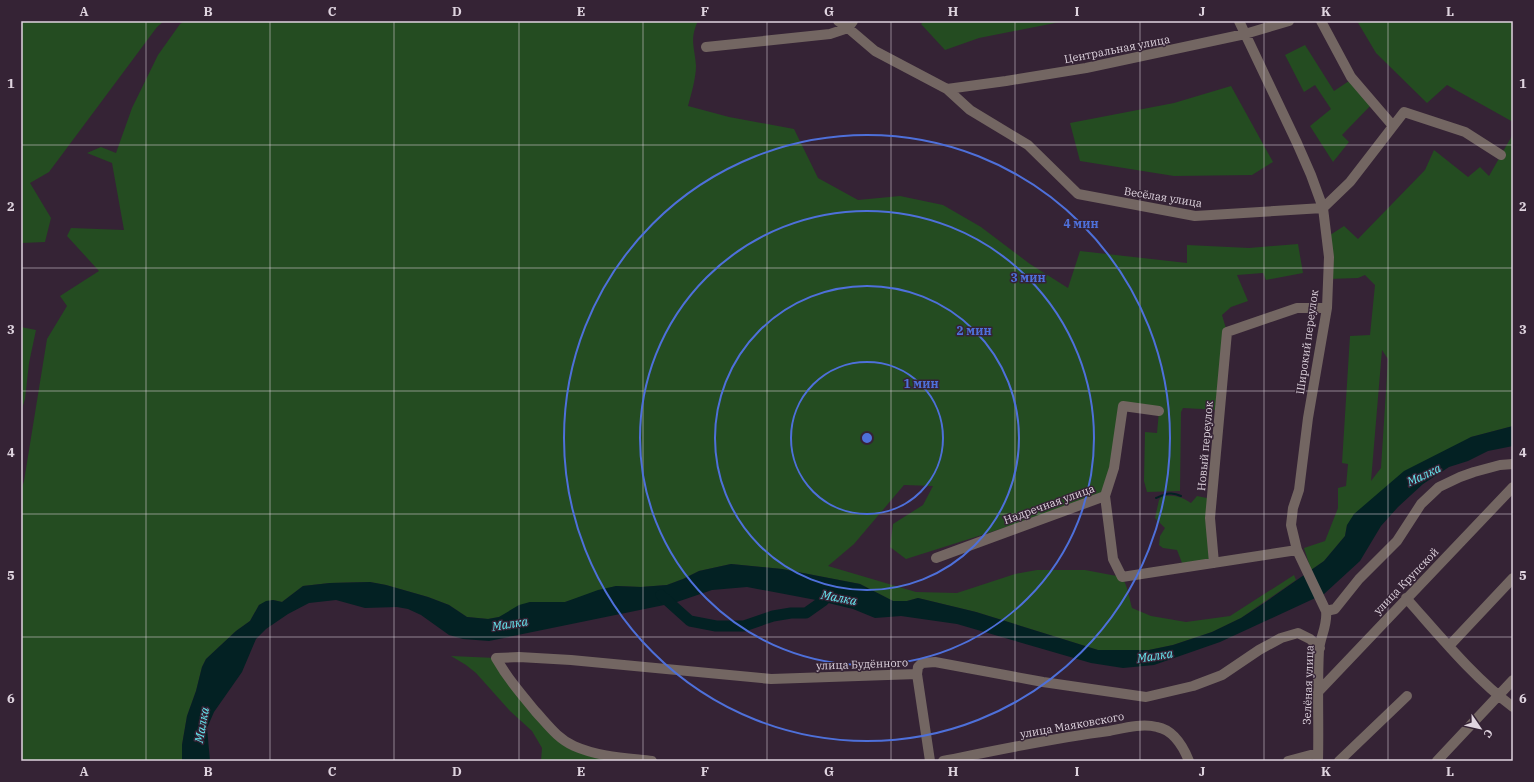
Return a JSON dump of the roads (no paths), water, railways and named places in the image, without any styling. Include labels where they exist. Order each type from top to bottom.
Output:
[{"type":"street","name":"Весёлая улица","points":[[838,21],[850,24],[875,52],[947,88],[970,110],[1028,145],[1078,194],[1195,216],[1323,208]]},
{"type":"street","name":"Широкий переулок","points":[[1239,21],[1297,143],[1323,208],[1330,257],[1326,308],[1308,418],[1299,490],[1293,508],[1291,526],[1297,550],[1326,611]]},
{"type":"street","name":"Центральная улица","points":[[947,88],[1006,81],[1086,68],[1245,34],[1289,21]]},
{"type":"street","points":[[1320,21],[1351,77],[1392,126]]},
{"type":"street","points":[[706,47],[830,34],[850,24]]},
{"type":"street","points":[[1323,208],[1350,182],[1404,112],[1465,132],[1500,155]]},
{"type":"street","name":"Новый переулок","points":[[1214,563],[1210,518],[1227,332],[1297,308],[1326,308]]},
{"type":"street","points":[[1105,496],[1114,468],[1123,406],[1158,411]]},
{"type":"street","points":[[1326,611],[1334,609],[1358,579],[1397,540],[1421,504],[1440,487],[1474,472],[1500,465],[1513,464]]},
{"type":"street","name":"улица Крупской","points":[[1317,693],[1513,487]]},
{"type":"street","name":"Надречная улица","points":[[936,558],[1105,496],[1113,559],[1122,577],[1297,550]]},
{"type":"street","points":[[1449,646],[1513,578]]},
{"type":"street","points":[[1406,598],[1449,646],[1498,696],[1513,707]]},
{"type":"street","name":"Зелёная улица","points":[[1318,757],[1317,693],[1320,648],[1327,617],[1326,611]]},
{"type":"street","name":"улица Будённого","points":[[610,759],[573,746],[557,736],[508,679],[496,658],[519,657],[571,660],[771,679],[917,674],[918,667],[922,663],[935,662],[1043,682],[1146,697],[1193,686],[1222,675],[1264,647],[1281,638],[1298,633],[1310,639],[1320,648]]},
{"type":"street","points":[[917,674],[930,761]]},
{"type":"street","points":[[1437,761],[1513,680]]},
{"type":"street","points":[[1339,761],[1407,696]]},
{"type":"street","name":"улица Маяковского","points":[[943,761],[1083,734],[1145,726],[1168,730],[1177,739],[1185,751],[1189,761]]},
{"type":"street","points":[[1288,761],[1318,757]]},
{"type":"street","points":[[610,759],[652,761]]},
{"type":"water","name":"Малка","points":[[1513,426],[1513,446],[1488,451],[1468,461],[1449,467],[1423,484],[1398,507],[1381,526],[1360,561],[1324,594],[1220,642],[1154,665],[1123,668],[1091,663],[957,624],[901,616],[875,618],[853,609],[816,600],[747,587],[712,590],[674,603],[489,641],[463,639],[449,635],[421,615],[408,609],[397,607],[365,608],[336,600],[309,603],[288,614],[266,629],[256,639],[242,672],[214,712],[207,728],[210,761],[182,761],[182,745],[187,716],[196,691],[202,667],[206,659],[236,631],[250,621],[259,605],[266,601],[273,600],[282,602],[303,586],[330,583],[370,582],[428,597],[449,605],[467,617],[488,619],[499,617],[519,605],[530,602],[565,602],[598,590],[616,586],[641,587],[667,585],[699,571],[731,564],[782,569],[860,584],[893,601],[907,601],[918,598],[976,612],[1098,650],[1149,650],[1173,645],[1212,632],[1241,618],[1324,561],[1345,536],[1347,525],[1354,514],[1404,471],[1471,437]]},
{"type":"waterway","points":[[1156,498],[1171,493],[1181,496]]},
{"type":"waterway","name":"Малка","points":[[661,595],[690,621],[716,626],[744,626],[773,616],[791,613],[806,613],[828,596]]}]
